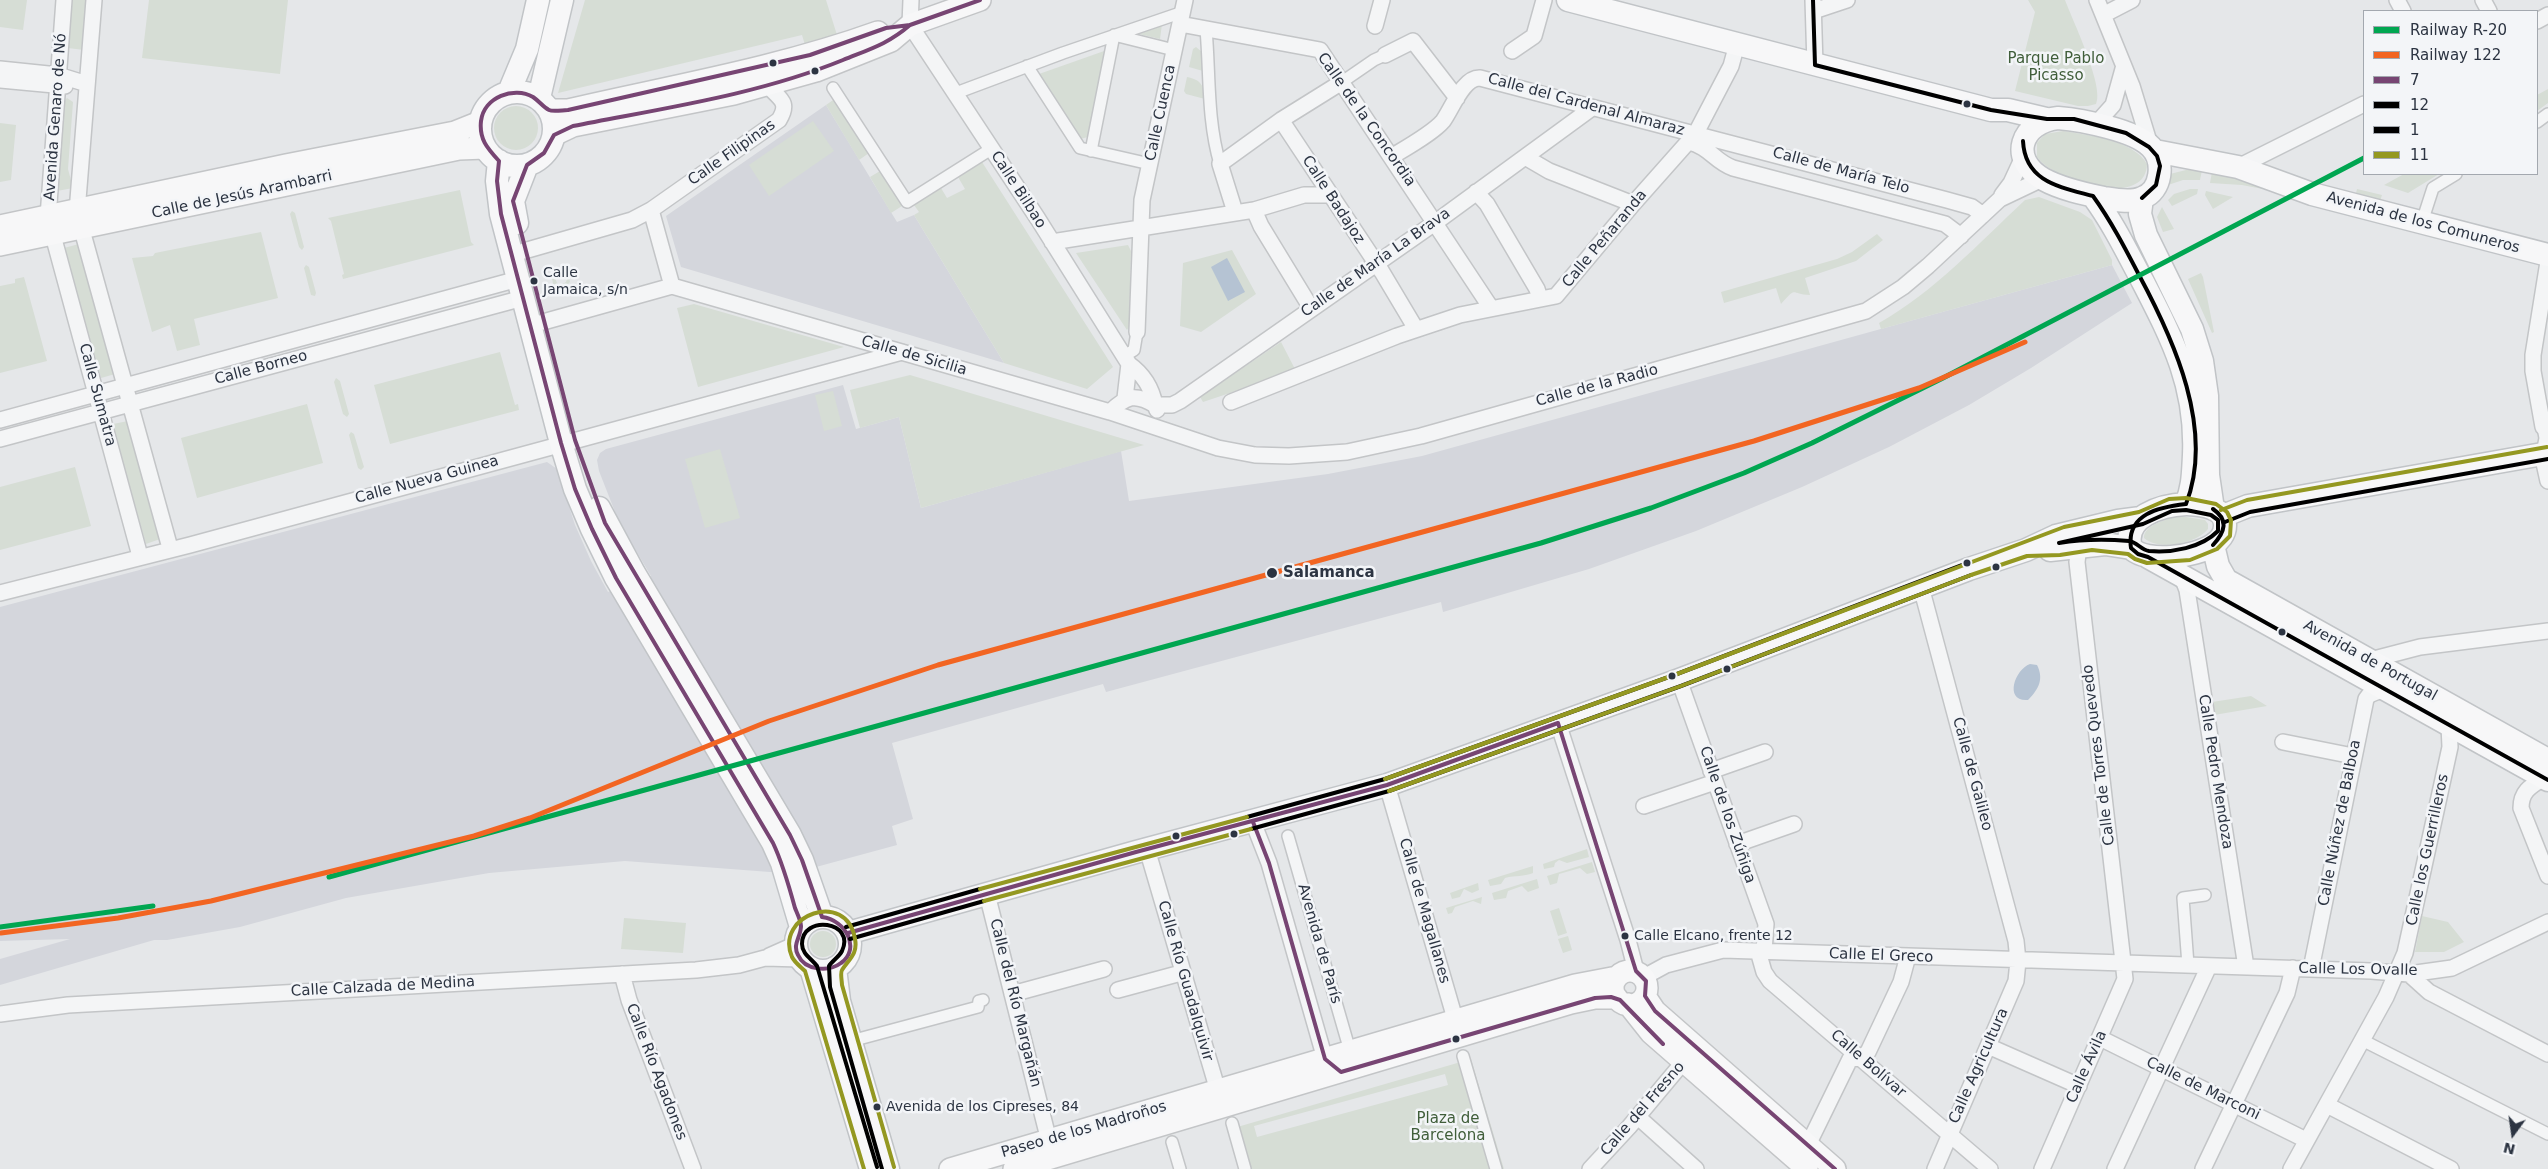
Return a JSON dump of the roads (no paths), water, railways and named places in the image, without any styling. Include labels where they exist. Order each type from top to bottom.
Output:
[{"type":"main road","points":[[509,92],[527,49],[538,0]]},
{"type":"main road","points":[[492,154],[512,166],[526,165],[539,158],[549,148],[554,135],[554,122],[544,104],[562,0]]},
{"type":"main road","points":[[871,1169],[802,949],[782,863],[773,843],[625,575],[590,485],[568,442],[520,289],[501,214],[492,154],[480,135],[480,122],[486,108],[496,98],[509,92],[525,92],[544,104],[568,110],[810,55],[886,28],[910,25],[980,0]]},
{"type":"main road","points":[[1568,0],[1991,110],[2008,110],[2046,119]]},
{"type":"main road","points":[[554,135],[573,126],[768,86],[816,72],[891,41],[910,25]]},
{"type":"main road","points":[[1991,110],[2012,127],[2031,170],[2042,178],[2093,196],[2117,200],[2142,198],[2155,187],[2160,175],[2159,161],[2152,148]]},
{"type":"main road","points":[[2023,149],[2034,126],[2046,119]]},
{"type":"main road","name":"Avenida de los Comuneros","points":[[2046,119],[2075,119],[2096,124],[2124,132],[2152,148],[2238,167],[2288,187],[2548,255]]},
{"type":"main road","name":"Calle de Jesús Arambarri","points":[[79,220],[286,165],[455,132],[480,122]]},
{"type":"main road","name":"Calle de Jesús Arambarri","points":[[0,245],[51,226],[79,220],[459,149],[492,154]]},
{"type":"main road","points":[[526,165],[513,200],[543,322],[568,442]]},
{"type":"main road","points":[[2093,196],[2113,224],[2170,334],[2184,367],[2192,406],[2195,444],[2194,476],[2186,504]]},
{"type":"main road","points":[[2026,550],[2052,550],[2105,544],[2139,552],[2189,554],[2213,545],[2224,534],[2225,522],[2218,512],[2208,475],[2207,396],[2202,361],[2192,329],[2146,235],[2140,214],[2142,198]]},
{"type":"main road","name":"Calle de Jesús Arambarri","points":[[0,226],[51,226]]},
{"type":"main road","points":[[848,933],[1147,849],[1387,785],[1679,680],[1922,587],[2026,550],[2066,533],[2140,518],[2171,505],[2186,504],[2218,512],[2545,453]]},
{"type":"main road","points":[[2139,552],[2129,535],[2132,526],[2140,518]]},
{"type":"main road","name":"Avenida de Portugal","points":[[2213,545],[2218,566],[2226,580],[2370,660],[2546,772]]},
{"type":"main road","name":"Avenida de Portugal","points":[[2139,552],[2449,726],[2546,772]]},
{"type":"main road","points":[[625,575],[790,834],[802,860],[822,917]]},
{"type":"main road","points":[[822,917],[838,921],[848,933],[850,943],[848,954],[835,968],[828,971],[802,949],[807,922],[822,917]]},
{"type":"main road","points":[[835,968],[839,1001],[888,1169]]},
{"type":"main road","name":"Calle El Greco","points":[[1458,1038],[1574,985],[1631,987]]},
{"type":"main road","points":[[1631,987],[1651,1033],[1690,1055],[1808,1145],[1835,1169]]},
{"type":"main road","points":[[1333,1065],[1350,1051],[1458,1038]]},
{"type":"main road","points":[[1228,1106],[1333,1065],[1458,1038]]},
{"type":"main road","points":[[1690,1055],[1807,1169]]},
{"type":"main road","name":"Paseo de los Madroños","points":[[950,1169],[1049,1141],[1228,1106]]},
{"type":"main road","name":"Paseo de los Madroños","points":[[1014,1169],[1228,1106]]},
{"type":"street","name":"Avenida Genaro de Nó","points":[[51,226],[64,0]]},
{"type":"street","name":"Avenida Genaro de Nó","points":[[79,220],[94,0]]},
{"type":"street","points":[[910,25],[911,0]]},
{"type":"street","points":[[1375,26],[1382,0]]},
{"type":"street","points":[[1512,51],[1534,36],[1544,0]]},
{"type":"street","points":[[1815,65],[1814,6],[1847,0]]},
{"type":"street","points":[[2098,0],[2105,14],[2123,69],[2132,86],[2152,148]]},
{"type":"street","points":[[2105,14],[2132,0]]},
{"type":"street","points":[[956,93],[1027,66],[1183,12]]},
{"type":"street","name":"Calle de la Concordia","points":[[1183,12],[1206,29],[1320,50],[1436,222],[1491,308]]},
{"type":"street","name":"Calle Cuenca","points":[[1137,332],[1142,200],[1183,12]]},
{"type":"street","name":"Calle Bilbao","points":[[910,25],[956,93],[1127,360],[1139,371],[1153,394],[1158,414],[1156,426]]},
{"type":"street","points":[[1206,29],[1213,135],[1235,212]]},
{"type":"street","points":[[1114,35],[1174,50]]},
{"type":"street","points":[[1091,151],[1114,35]]},
{"type":"street","points":[[1220,164],[1281,120],[1374,60],[1413,41],[1457,98],[1442,122],[1392,157]]},
{"type":"street","name":"Calle Peñaranda","points":[[1231,402],[1416,329],[1460,315],[1556,296],[1633,204],[1693,138],[1731,66],[1737,44]]},
{"type":"street","points":[[1027,66],[1080,148],[1150,164]]},
{"type":"street","points":[[0,69],[58,81]]},
{"type":"street","points":[[2096,124],[2114,105],[2123,69]]},
{"type":"street","name":"Calle del Cardenal Almaraz","points":[[1457,98],[1468,82],[1475,78],[1592,108],[1693,138]]},
{"type":"street","points":[[0,80],[58,81],[87,84]]},
{"type":"street","name":"Calle Filipinas","points":[[651,210],[778,120],[784,111],[784,106],[768,86]]},
{"type":"street","points":[[834,88],[906,202],[991,149]]},
{"type":"street","points":[[2238,167],[2363,104]]},
{"type":"street","name":"Calle de María La Brava","points":[[1155,406],[1172,405],[1180,401],[1436,222],[1592,108]]},
{"type":"street","name":"Calle Badajoz","points":[[1281,120],[1416,329]]},
{"type":"street","points":[[1693,138],[1721,164],[1945,224],[1961,236]]},
{"type":"street","name":"Calle de María Telo","points":[[1693,138],[1964,205],[1983,215]]},
{"type":"street","name":"Calle de la Radio","points":[[1156,426],[1218,448],[1268,456],[1347,452],[1421,436],[1856,314],[1882,302],[1903,287],[2000,199],[2011,183],[2023,149]]},
{"type":"street","points":[[1525,157],[1549,171],[1633,204]]},
{"type":"street","points":[[2422,222],[2434,188],[2454,175]]},
{"type":"street","name":"Calle de la Radio","points":[[2000,199],[2042,178]]},
{"type":"street","points":[[1476,192],[1487,204],[1537,289],[1540,299]]},
{"type":"street","points":[[1052,242],[1254,210],[1304,195],[1330,195]]},
{"type":"street","points":[[524,251],[632,220],[651,210],[672,286],[543,322]]},
{"type":"street","points":[[1254,210],[1261,226],[1311,308]]},
{"type":"street","name":"Calle Sumatra","points":[[79,220],[170,548]]},
{"type":"street","name":"Calle Sumatra","points":[[51,226],[140,556]]},
{"type":"street","points":[[2548,262],[2533,355],[2533,371],[2545,438],[2548,481]]},
{"type":"street","name":"Calle de Sicilia","points":[[672,286],[1156,426]]},
{"type":"street","name":"Calle Borneo","points":[[0,420],[124,385],[520,289]]},
{"type":"street","name":"Calle Borneo","points":[[0,439],[520,289]]},
{"type":"street","points":[[1126,398],[1127,360],[1134,350],[1137,332]]},
{"type":"street","points":[[853,366],[859,356],[860,340]]},
{"type":"street","name":"Calle Nueva Guinea","points":[[0,593],[902,352]]},
{"type":"street","points":[[1110,412],[1126,398],[1146,400],[1155,406]]},
{"type":"street","name":"Calle de Torres Quevedo","points":[[2079,546],[2077,562],[2123,964]]},
{"type":"street","name":"Calle Pedro Mendoza","points":[[2182,577],[2186,590],[2246,967]]},
{"type":"street","name":"Calle de Galileo","points":[[1922,587],[2016,941],[2018,961]]},
{"type":"street","points":[[2370,660],[2420,647],[2548,631]]},
{"type":"street","name":"Calle de los Zúñiga","points":[[1679,680],[1766,924],[1761,951]]},
{"type":"street","name":"Calle Núñez de Balboa","points":[[2312,969],[2353,756],[2366,699],[2369,695],[2384,689]]},
{"type":"street","points":[[1558,723],[1628,940],[1631,987]]},
{"type":"street","name":"Calle los Guerrilleros","points":[[2290,1169],[2386,997],[2403,974],[2405,953],[2450,747],[2449,726]]},
{"type":"street","points":[[2283,742],[2353,756]]},
{"type":"street","points":[[1644,806],[1765,752]]},
{"type":"street","points":[[2546,772],[2526,790],[2522,799],[2522,808],[2548,876]]},
{"type":"street","name":"Calle de Magallanes","points":[[1387,785],[1458,1038]]},
{"type":"street","name":"Avenida de París","points":[[1253,822],[1269,863],[1333,1065]]},
{"type":"street","points":[[1737,844],[1794,824]]},
{"type":"street","name":"Avenida de París","points":[[1288,836],[1350,1051]]},
{"type":"street","name":"Calle Río Guadalquivir","points":[[1147,849],[1182,973],[1228,1106]]},
{"type":"street","name":"Calle del Río Margañán","points":[[987,894],[1049,1141]]},
{"type":"street","points":[[2188,966],[2183,898],[2205,895]]},
{"type":"street","name":"Calle Los Ovalle","points":[[2123,964],[2293,968],[2403,974],[2461,965],[2548,922]]},
{"type":"street","name":"Calle Calzada de Medina","points":[[0,1014],[68,1005],[721,968],[802,949]]},
{"type":"street","name":"Calle El Greco","points":[[1631,987],[1666,965],[1723,950],[2123,964]]},
{"type":"street","name":"Calle Bolívar","points":[[1761,951],[1764,972],[1770,982],[1990,1169]]},
{"type":"street","points":[[1808,1145],[1850,1059],[1861,1058],[1868,1052],[1892,1000],[1908,956]]},
{"type":"street","name":"Calle Agricultura","points":[[1935,1169],[2016,980],[2018,961]]},
{"type":"street","name":"Calle Ávila","points":[[2042,1169],[2125,979],[2123,964]]},
{"type":"street","points":[[2115,1169],[2209,966]]},
{"type":"street","points":[[2203,1169],[2287,993],[2293,968]]},
{"type":"street","points":[[1012,994],[1104,969]]},
{"type":"street","points":[[2429,992],[2430,981],[2435,970]]},
{"type":"street","points":[[1118,990],[1182,973]]},
{"type":"street","name":"Calle Río Agadones","points":[[622,974],[629,1000],[693,1169]]},
{"type":"street","points":[[2403,974],[2429,992],[2548,1054]]},
{"type":"street","points":[[851,1041],[978,1007],[979,1001],[983,1000]]},
{"type":"street","points":[[1458,1038],[1496,1169]]},
{"type":"street","name":"Calle de Marconi","points":[[2100,1038],[2306,1140]]},
{"type":"street","points":[[2362,1040],[2548,1134]]},
{"type":"street","points":[[1988,1046],[2079,1086]]},
{"type":"street","name":"Calle del Fresno","points":[[1590,1169],[1690,1055]]},
{"type":"street","points":[[2327,1105],[2451,1169]]},
{"type":"street","points":[[1228,1106],[1246,1169]]},
{"type":"street","points":[[1638,1116],[1696,1169]]},
{"type":"street","points":[[1172,1142],[1180,1169]]},
{"type":"water","points":[[1227,258],[1245,292],[1228,301],[1211,267]]},
{"type":"water","points":[[2030,664],[2037,665],[2040,675],[2039,684],[2028,700],[2021,699],[2016,696],[2014,685],[2020,672]]},
{"type":"rail line","name":"R-20","points":[[329,877],[1541,543],[1651,508],[1744,473],[1812,443],[1943,378],[2363,159]]},
{"type":"rail line","name":"122","points":[[1,933],[118,918],[211,901],[474,836],[530,818],[769,721],[938,665],[1754,441],[1919,388],[2025,342]]},
{"type":"rail line","name":"R-20","points":[[0,927],[153,906]]},
{"type":"place","name":"Calle Jamaica, s/n","points":[[534,281]]},
{"type":"place","name":"Salamanca","points":[[1272,573]]},
{"type":"place","name":"Calle Elcano, frente 12","points":[[1625,936]]},
{"type":"place","name":"Avenida de los Cipreses, 84","points":[[877,1107]]},
{"type":"park label","name":"Parque Pablo Picasso","points":[[2056,68]]},
{"type":"park label","name":"Plaza de Barcelona","points":[[1448,1128]]}]
